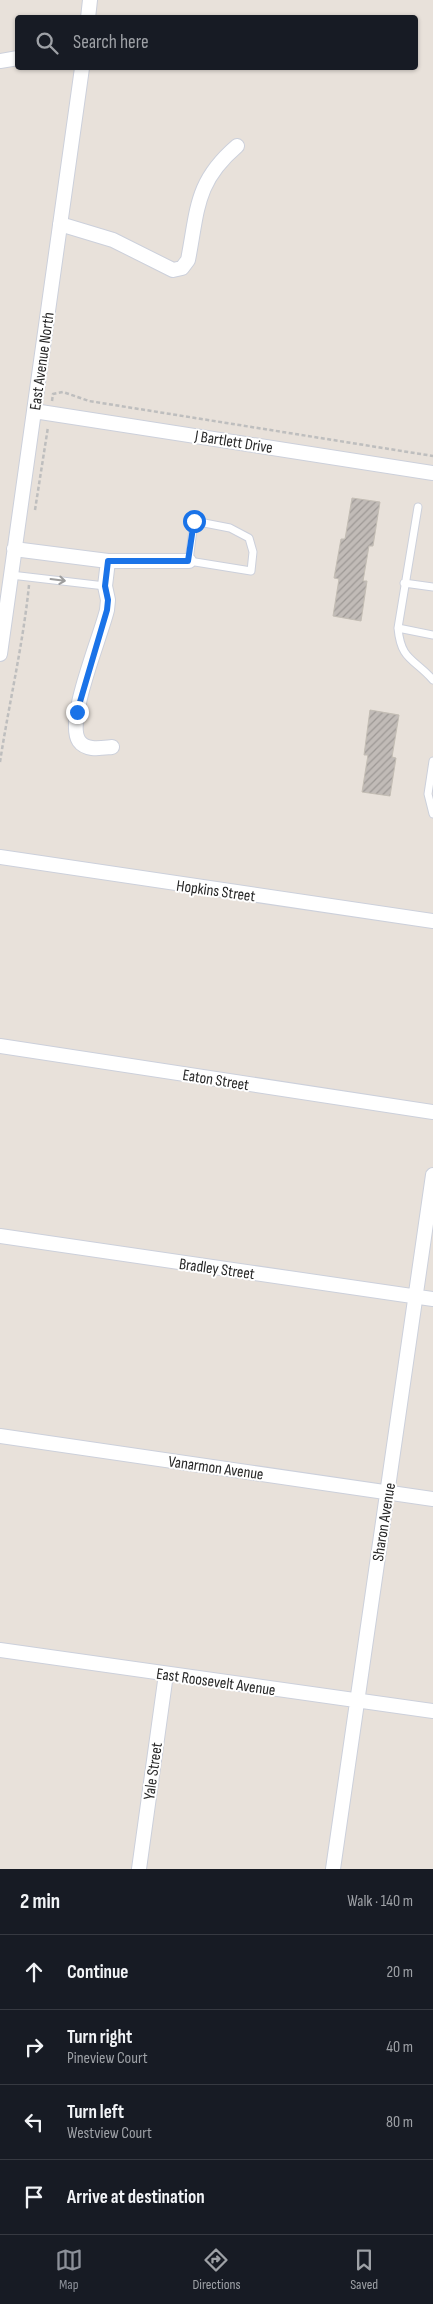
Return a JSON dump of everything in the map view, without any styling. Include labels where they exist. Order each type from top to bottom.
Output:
[{"type":"street","points":[[88,15],[90,0]]},
{"type":"street","points":[[0,61],[15,58]]},
{"type":"street","name":"East Avenue North","points":[[0,654],[82,70]]},
{"type":"street","points":[[60,224],[113,240],[172,270],[182,268],[188,260],[199,199],[207,178],[220,161],[237,146]]},
{"type":"street","name":"J Bartlett Drive","points":[[34,411],[433,473]]},
{"type":"street","points":[[14,549],[108,561],[188,561]]},
{"type":"street","points":[[108,561],[105,586],[108,600],[107,610],[79,700],[76,733],[79,741],[84,746],[91,748],[112,747]]},
{"type":"street","name":"Hopkins Street","points":[[0,857],[433,921]]},
{"type":"street","name":"Eaton Street","points":[[0,1046],[433,1112]]},
{"type":"street","name":"Sharon Avenue","points":[[333,1869],[356,1700],[417,1297],[433,1175]]},
{"type":"street","name":"Bradley Street","points":[[0,1236],[433,1299]]},
{"type":"street","name":"Vanarmon Avenue","points":[[0,1436],[433,1498]]},
{"type":"street","name":"East Roosevelt Avenue","points":[[0,1650],[433,1711]]},
{"type":"street","name":"Yale Street","points":[[139,1869],[166,1674]]},
{"type":"lane","points":[[418,507],[398,628],[400,644],[407,658],[433,680]]},
{"type":"lane","points":[[194,521],[241,532],[249,538],[253,546],[250,571],[188,561],[194,521]]},
{"type":"lane","points":[[10,575],[105,586]]},
{"type":"lane","points":[[404,583],[433,587]]},
{"type":"lane","points":[[398,628],[433,635]]},
{"type":"lane","points":[[433,761],[428,794],[433,814]]},
{"type":"path","points":[[35,511],[53,394],[63,392],[89,401],[433,456]]},
{"type":"path","points":[[0,762],[9,706],[22,646],[29,577]]},
{"type":"building","points":[[352,498],[380,502],[373,546],[369,546],[363,581],[367,581],[361,621],[333,616],[339,579],[334,578],[341,539],[345,539]]},
{"type":"building","points":[[370,710],[399,715],[392,757],[396,758],[390,796],[362,792],[368,755],[364,755]]},
{"type":"route","points":[[77,712],[107,610],[108,600],[105,577],[108,561],[188,561],[194,521]]}]
